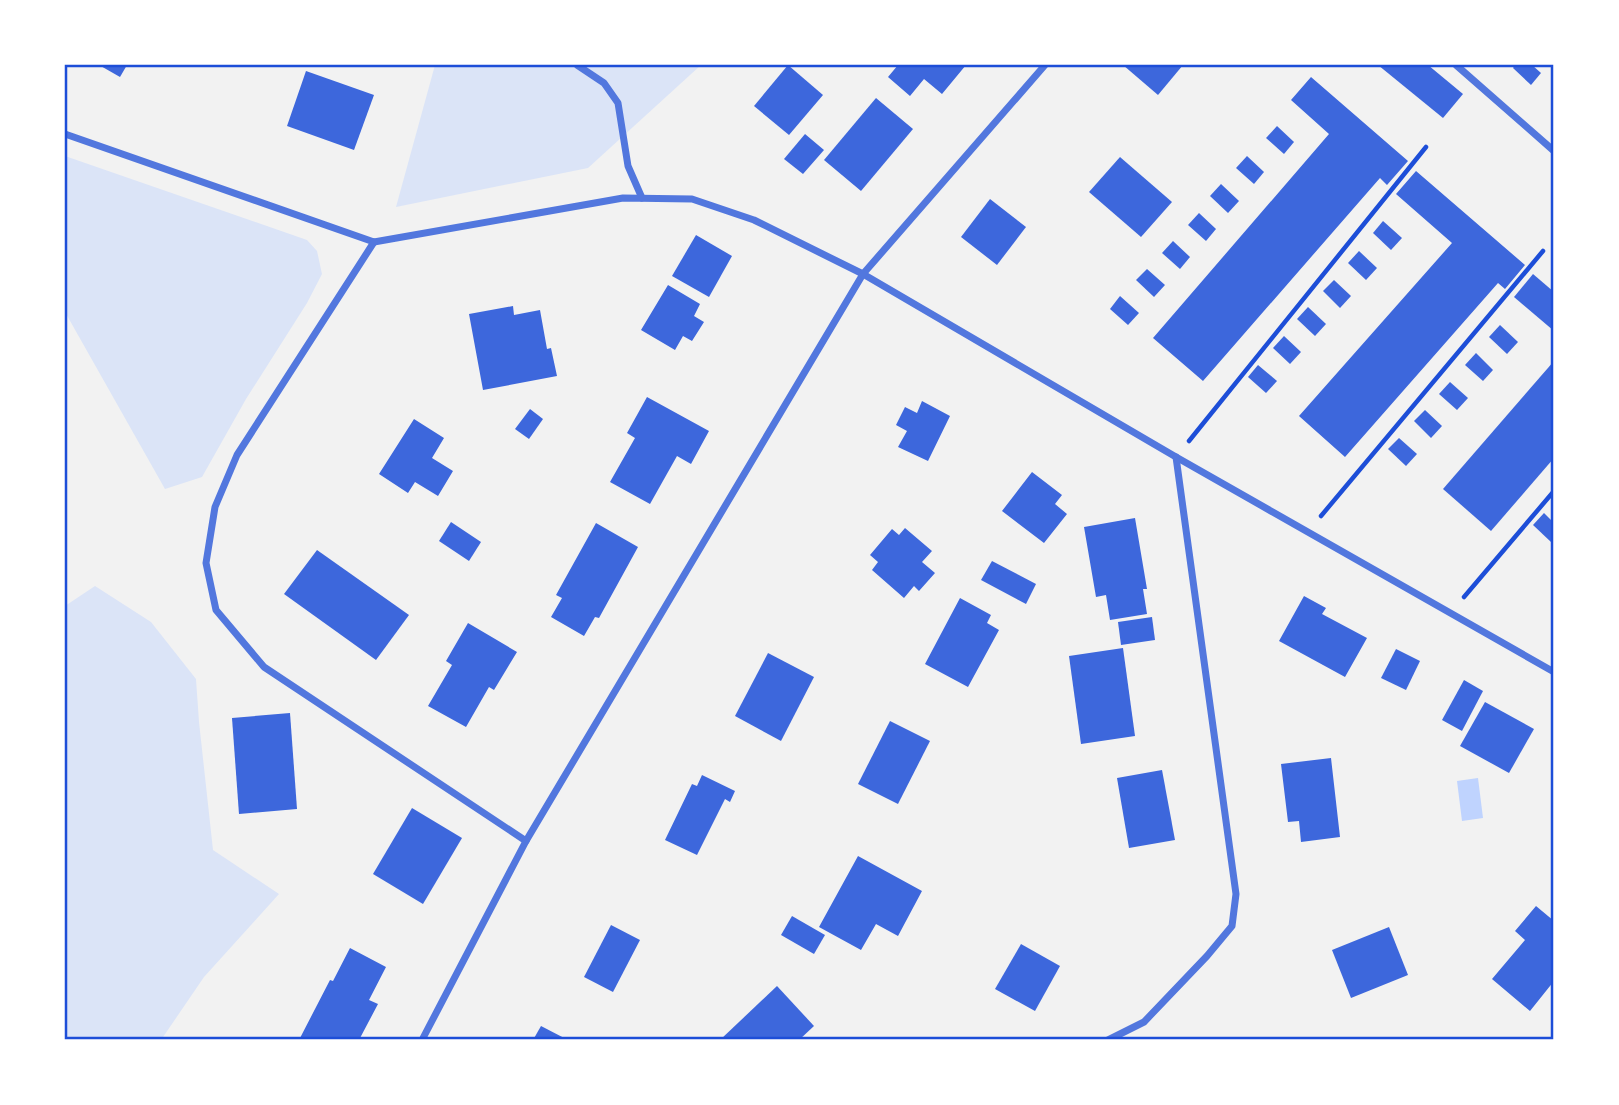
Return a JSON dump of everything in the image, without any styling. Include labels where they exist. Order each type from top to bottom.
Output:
[{"type":"street","points":[[577,65],[604,83],[618,103],[628,166],[642,198]]},
{"type":"street","points":[[422,1040],[526,841],[863,274],[1045,65]]},
{"type":"street","points":[[1456,65],[1554,151]]},
{"type":"street","points":[[65,134],[374,242],[623,198],[692,199],[754,220],[863,274],[1176,457],[1554,672]]},
{"type":"street","points":[[374,242],[237,455],[219,496],[206,563],[216,610],[264,667],[526,841]]},
{"type":"street","points":[[1108,1040],[1144,1022],[1207,957],[1232,926],[1236,894],[1176,457]]},
{"type":"path","points":[[1176,457],[1426,147]]},
{"type":"path","points":[[1307,531],[1543,251]]},
{"type":"path","points":[[1451,613],[1554,491]]},
{"type":"shaded area","points":[[435,65],[701,65],[588,168],[396,207]]},
{"type":"shaded area","points":[[65,156],[307,240],[317,251],[322,274],[202,477],[165,489],[65,312]]},
{"type":"shaded area","points":[[95,586],[151,622],[196,679],[213,850],[279,894],[204,977],[161,1040],[65,1040],[65,606]]},
{"type":"water","points":[[1478,778],[1483,818],[1462,821],[1457,781]]},
{"type":"building","points":[[99,65],[127,65],[120,77]]},
{"type":"building","points":[[788,65],[823,95],[789,135],[754,106]]},
{"type":"building","points":[[898,65],[966,65],[942,94],[924,79],[910,96],[888,77]]},
{"type":"building","points":[[1123,65],[1183,65],[1158,95]]},
{"type":"building","points":[[1378,65],[1428,65],[1463,94],[1443,118]]},
{"type":"building","points":[[1515,65],[1532,65],[1541,73],[1531,85],[1513,68]]},
{"type":"building","points":[[306,71],[374,95],[354,150],[287,126]]},
{"type":"building","points":[[1311,77],[1408,161],[1387,185],[1380,178],[1203,381],[1153,338],[1329,134],[1291,100]]},
{"type":"building","points":[[876,98],[913,129],[861,191],[824,160]]},
{"type":"building","points":[[1277,126],[1294,142],[1284,154],[1266,138]]},
{"type":"building","points":[[805,134],[824,150],[803,174],[784,159]]},
{"type":"building","points":[[1247,156],[1264,172],[1254,184],[1236,168]]},
{"type":"building","points":[[1120,157],[1172,202],[1141,237],[1089,192]]},
{"type":"building","points":[[1416,171],[1525,265],[1505,289],[1498,283],[1345,457],[1299,416],[1452,243],[1396,194]]},
{"type":"building","points":[[1221,184],[1239,201],[1228,213],[1210,196]]},
{"type":"building","points":[[990,199],[1026,227],[997,265],[961,237]]},
{"type":"building","points":[[1199,213],[1216,229],[1206,241],[1188,225]]},
{"type":"building","points":[[1383,221],[1402,238],[1391,250],[1373,233]]},
{"type":"building","points":[[696,235],[732,256],[709,297],[672,276]]},
{"type":"building","points":[[1173,241],[1190,257],[1180,269],[1162,253]]},
{"type":"building","points":[[1359,251],[1377,268],[1366,280],[1348,263]]},
{"type":"building","points":[[1147,269],[1165,285],[1154,297],[1136,280]]},
{"type":"building","points":[[1533,274],[1554,292],[1554,331],[1514,297]]},
{"type":"building","points":[[1334,280],[1351,296],[1340,308],[1323,291]]},
{"type":"building","points":[[668,285],[700,304],[694,316],[704,322],[692,341],[683,336],[675,350],[641,330]]},
{"type":"building","points":[[1120,296],[1139,313],[1128,325],[1110,309]]},
{"type":"building","points":[[513,306],[514,315],[540,310],[547,349],[551,348],[557,376],[483,390],[469,314]]},
{"type":"building","points":[[1308,307],[1326,324],[1315,336],[1297,319]]},
{"type":"building","points":[[1500,325],[1518,342],[1507,354],[1489,337]]},
{"type":"building","points":[[1284,336],[1301,352],[1290,364],[1273,348]]},
{"type":"building","points":[[1476,353],[1493,370],[1483,381],[1465,365]]},
{"type":"building","points":[[1554,361],[1554,458],[1491,531],[1443,489]]},
{"type":"building","points":[[1258,365],[1277,381],[1266,393],[1248,377]]},
{"type":"building","points":[[1450,382],[1468,398],[1457,410],[1439,394]]},
{"type":"building","points":[[647,397],[709,431],[691,464],[677,456],[650,504],[610,482],[635,438],[627,433]]},
{"type":"building","points":[[922,401],[950,416],[928,461],[898,447],[907,431],[896,425],[905,407],[917,413]]},
{"type":"building","points":[[530,409],[543,419],[529,439],[515,429]]},
{"type":"building","points":[[1425,410],[1442,426],[1431,438],[1414,421]]},
{"type":"building","points":[[414,419],[444,438],[432,458],[453,471],[438,496],[415,482],[408,493],[379,474]]},
{"type":"building","points":[[1399,438],[1417,454],[1406,466],[1388,449]]},
{"type":"building","points":[[1032,472],[1062,495],[1055,504],[1067,514],[1044,543],[1002,511]]},
{"type":"building","points":[[1544,513],[1554,523],[1554,538],[1551,542],[1533,525]]},
{"type":"building","points":[[1135,518],[1147,589],[1143,589],[1147,614],[1110,620],[1106,595],[1096,597],[1084,527]]},
{"type":"building","points":[[451,522],[481,542],[469,561],[439,541]]},
{"type":"building","points":[[596,523],[638,547],[599,618],[595,617],[584,636],[551,617],[562,598],[556,595]]},
{"type":"building","points":[[905,528],[932,551],[922,562],[935,573],[919,591],[914,586],[904,598],[872,570],[878,562],[870,555],[892,529],[899,535]]},
{"type":"building","points":[[317,550],[409,615],[376,660],[284,594]]},
{"type":"building","points":[[992,561],[1036,584],[1026,604],[981,580]]},
{"type":"building","points":[[1304,596],[1326,608],[1322,614],[1367,638],[1345,677],[1279,641]]},
{"type":"building","points":[[960,598],[991,615],[987,623],[999,630],[968,687],[925,664]]},
{"type":"building","points":[[1152,617],[1155,640],[1121,645],[1118,622]]},
{"type":"building","points":[[468,623],[517,652],[494,690],[489,687],[466,727],[428,706],[452,665],[446,661]]},
{"type":"building","points":[[1123,648],[1135,736],[1081,744],[1069,656]]},
{"type":"building","points":[[1396,649],[1420,661],[1406,690],[1381,678]]},
{"type":"building","points":[[768,653],[814,677],[781,741],[735,716]]},
{"type":"building","points":[[1464,680],[1483,691],[1462,731],[1442,720]]},
{"type":"building","points":[[1485,702],[1534,729],[1509,773],[1460,746]]},
{"type":"building","points":[[290,713],[297,809],[239,814],[232,718]]},
{"type":"building","points":[[890,721],[930,741],[898,804],[858,784]]},
{"type":"building","points":[[1331,758],[1340,837],[1301,842],[1299,821],[1288,822],[1281,764]]},
{"type":"building","points":[[1162,770],[1175,840],[1129,848],[1117,778]]},
{"type":"building","points":[[702,775],[735,791],[730,802],[725,799],[697,855],[665,840],[692,784],[697,786]]},
{"type":"building","points":[[412,808],[462,838],[423,904],[373,874]]},
{"type":"building","points":[[858,856],[922,891],[898,936],[876,924],[861,950],[819,927]]},
{"type":"building","points":[[1536,906],[1554,921],[1554,981],[1530,1011],[1492,979],[1525,940],[1515,931]]},
{"type":"building","points":[[792,916],[825,935],[814,954],[781,935]]},
{"type":"building","points":[[611,925],[640,940],[613,992],[584,977]]},
{"type":"building","points":[[1389,927],[1408,975],[1351,998],[1332,950]]},
{"type":"building","points":[[1021,944],[1060,966],[1035,1011],[995,989]]},
{"type":"building","points":[[350,948],[386,967],[369,1000],[378,1004],[359,1040],[299,1040],[330,980],[333,981]]},
{"type":"building","points":[[777,986],[814,1026],[799,1040],[720,1040]]},
{"type":"building","points":[[541,1026],[568,1040],[533,1040]]}]
